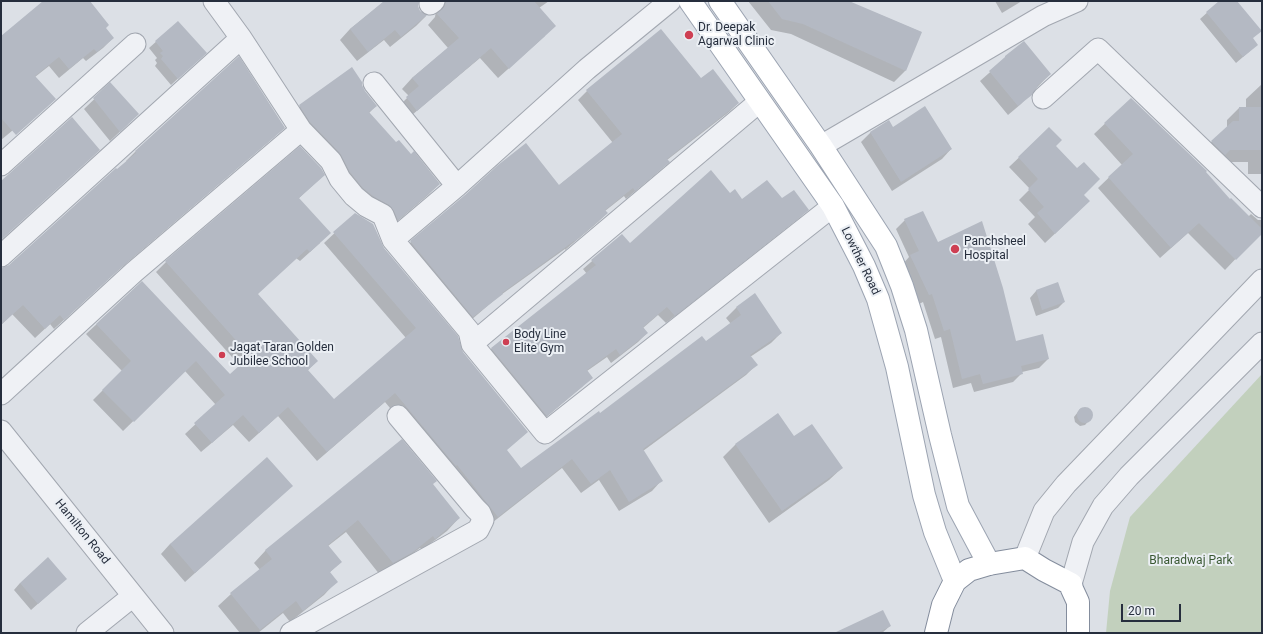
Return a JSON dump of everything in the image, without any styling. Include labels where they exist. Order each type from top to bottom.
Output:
[{"type":"main road","name":"Lowther Road","points":[[690,1],[833,206],[864,266],[878,299],[897,366],[924,495],[935,532],[955,581]]},
{"type":"main road","points":[[720,1],[821,146],[886,246],[902,286],[916,330],[958,506],[989,564]]},
{"type":"main road","points":[[936,633],[943,605],[955,581],[969,570],[989,564],[1025,558],[1071,584],[1078,602],[1078,633]]},
{"type":"street","points":[[214,1],[241,38],[301,130],[331,161],[340,179],[354,196],[366,206],[383,215],[393,240],[469,331],[472,344],[545,433],[833,206]]},
{"type":"street","points":[[393,240],[457,186],[587,69],[670,1]]},
{"type":"street","points":[[821,146],[1043,16],[1077,1]]},
{"type":"street","points":[[1,256],[241,38]]},
{"type":"street","points":[[1,165],[135,44]]},
{"type":"street","points":[[1043,98],[1098,49],[1262,207]]},
{"type":"street","points":[[374,83],[457,186]]},
{"type":"street","points":[[472,344],[759,102]]},
{"type":"street","points":[[1,394],[134,272],[301,130]]},
{"type":"street","points":[[1025,558],[1044,512],[1066,484],[1262,280]]},
{"type":"street","points":[[1071,584],[1083,542],[1103,506],[1129,476],[1262,343]]},
{"type":"street","points":[[290,633],[478,530],[483,520],[480,512],[475,508],[398,416]]},
{"type":"street","name":"Hamilton Road","points":[[1,431],[163,633]]},
{"type":"street","points":[[87,633],[133,596]]},
{"type":"green space","name":"Bharadwaj Park","points":[[1262,374],[1262,633],[1106,633],[1110,591],[1130,517]]},
{"type":"building","points":[[43,1],[90,1],[109,25],[106,28],[114,38],[97,52],[94,49],[69,69],[59,57],[35,76],[56,99],[16,135],[1,118],[1,36]]},
{"type":"building","points":[[384,1],[419,1],[418,6],[420,11],[427,15],[401,37],[395,30],[368,52],[350,29]]},
{"type":"building","points":[[446,1],[534,1],[556,26],[509,69],[491,48],[417,111],[406,97],[419,86],[412,78],[459,38],[437,14],[445,6]]},
{"type":"building","points":[[768,1],[849,1],[922,32],[906,71],[803,24],[782,19]]},
{"type":"building","points":[[1219,1],[1237,1],[1262,31],[1253,38],[1258,45],[1243,57],[1206,12]]},
{"type":"building","points":[[178,21],[207,53],[178,79],[161,59],[163,56],[160,53],[163,51],[155,41]]},
{"type":"building","points":[[661,29],[701,78],[713,69],[739,103],[667,159],[670,162],[635,191],[633,188],[605,210],[608,213],[575,241],[502,293],[503,294],[473,317],[410,241],[498,165],[526,143],[559,185],[622,134],[586,90]]},
{"type":"building","points":[[1024,41],[1051,74],[1037,86],[1032,95],[1018,106],[989,71]]},
{"type":"building","points":[[239,56],[285,128],[126,263],[64,320],[60,315],[45,329],[23,305],[1,325],[1,268],[9,265],[116,168],[117,169],[136,153],[135,151]]},
{"type":"building","points":[[352,67],[362,82],[365,91],[377,106],[369,112],[396,142],[399,140],[411,154],[414,151],[440,184],[398,220],[394,211],[389,205],[373,196],[363,188],[350,172],[340,153],[310,122],[299,105]]},
{"type":"building","points":[[110,82],[139,114],[120,132],[93,98]]},
{"type":"building","points":[[1131,98],[1207,171],[1206,172],[1230,199],[1231,198],[1262,229],[1262,234],[1236,260],[1199,223],[1171,248],[1108,177],[1133,154],[1104,123]]},
{"type":"building","points":[[925,106],[952,149],[901,182],[870,132],[889,120],[893,127]]},
{"type":"building","points":[[1239,107],[1262,107],[1262,150],[1230,150],[1225,155],[1211,141],[1233,121],[1239,121]]},
{"type":"building","points":[[72,117],[100,150],[1,240],[1,181]]},
{"type":"building","points":[[1049,127],[1062,140],[1056,146],[1077,168],[1084,162],[1100,179],[1084,195],[1090,201],[1055,234],[1037,213],[1044,207],[1028,189],[1038,179],[1018,157]]},
{"type":"building","points":[[300,146],[321,168],[325,175],[299,198],[331,233],[310,252],[307,249],[258,294],[318,361],[308,370],[334,399],[416,328],[333,232],[355,213],[373,224],[384,248],[458,336],[463,352],[528,432],[507,450],[521,468],[599,411],[600,413],[702,336],[706,341],[741,315],[736,307],[755,293],[782,333],[750,355],[758,365],[643,449],[663,481],[629,502],[610,470],[591,484],[572,459],[498,517],[457,465],[456,466],[395,393],[327,452],[288,407],[259,433],[243,415],[212,443],[194,423],[225,395],[196,361],[134,422],[102,390],[131,361],[96,324],[142,281],[230,374],[250,356],[165,261]]},
{"type":"building","points":[[711,170],[730,193],[735,189],[742,199],[767,180],[782,198],[794,190],[809,210],[675,316],[667,307],[643,327],[648,333],[620,355],[616,349],[587,370],[593,378],[547,416],[491,348],[596,265],[591,260],[622,234],[630,243]]},
{"type":"building","points":[[923,211],[938,242],[982,221],[1003,288],[1016,341],[1043,334],[1049,359],[1021,366],[1023,374],[983,384],[980,374],[962,379],[950,329],[944,331],[932,294],[929,295],[910,255],[919,251],[904,219]]},
{"type":"building","points":[[1058,282],[1065,302],[1042,310],[1036,290]]},
{"type":"building","points":[[1085,407],[1091,409],[1093,415],[1091,421],[1085,423],[1079,421],[1077,415],[1079,409]]},
{"type":"building","points":[[778,413],[794,436],[812,424],[843,468],[782,511],[735,444]]},
{"type":"building","points":[[402,439],[437,481],[433,484],[460,518],[435,539],[433,536],[413,552],[393,563],[358,520],[328,545],[342,562],[330,572],[338,582],[303,611],[296,601],[260,630],[230,593],[272,559],[265,550]]},
{"type":"building","points":[[267,457],[293,486],[195,573],[170,544]]},
{"type":"building","points":[[48,557],[67,579],[38,604],[20,583]]},
{"type":"building","points":[[883,610],[891,626],[877,633],[834,633]]},
{"type":"place","name":"Dr. Deepak Agarwal Clinic","points":[[689,35]]},
{"type":"place","name":"Panchsheel Hospital","points":[[955,249]]},
{"type":"place","name":"Body Line Elite Gym","points":[[506,342]]},
{"type":"place","name":"Jagat Taran Golden Jubilee School","points":[[222,355]]}]
